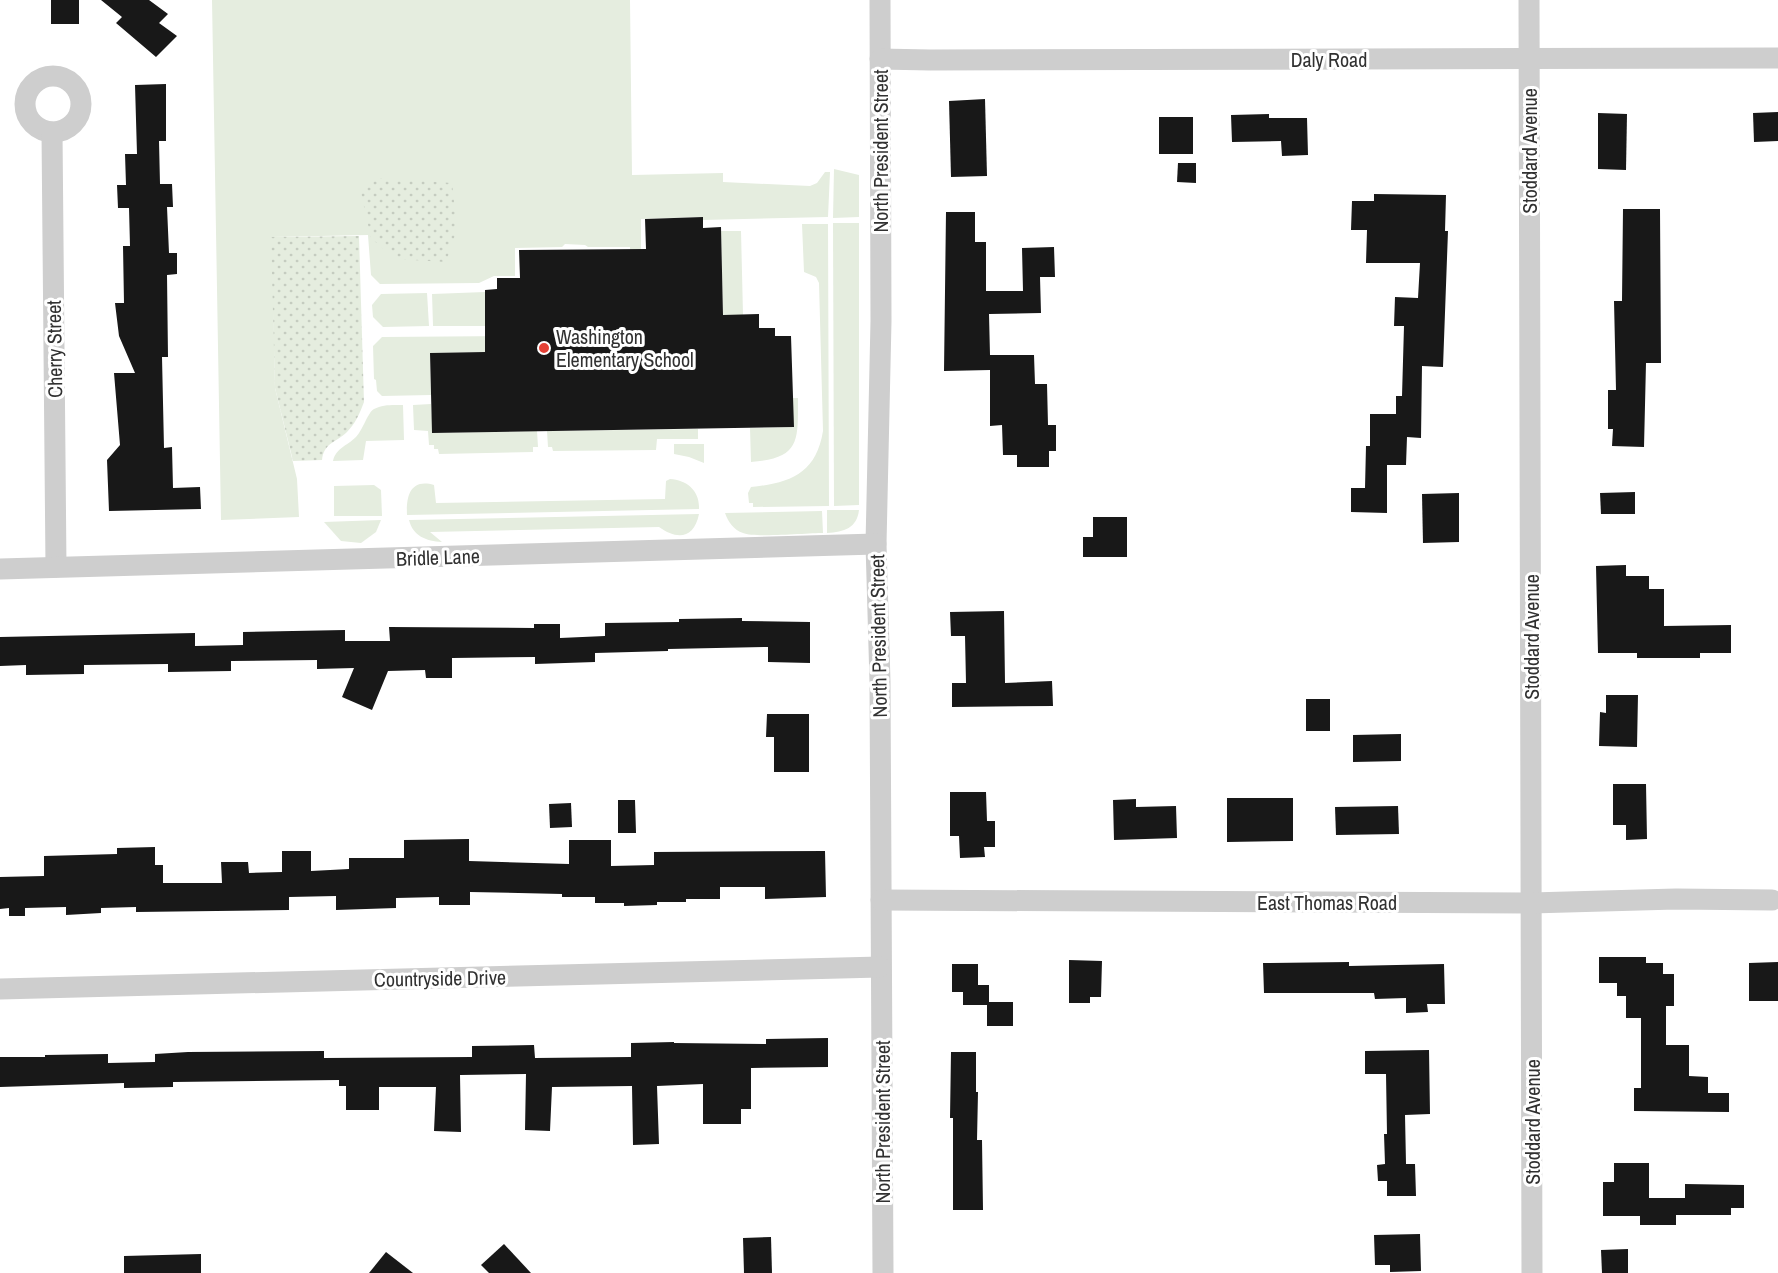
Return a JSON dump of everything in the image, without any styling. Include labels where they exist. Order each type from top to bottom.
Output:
[{"type":"street","name":"North President Street","points":[[880,0],[880,321],[876,544],[880,682],[883,1273]]},
{"type":"street","name":"Stoddard Avenue","points":[[1529,0],[1532,1273]]},
{"type":"street","name":"Daly Road","points":[[880,59],[1778,58]]},
{"type":"street","name":"Cherry Street","points":[[52,132],[56,567]]},
{"type":"street","name":"Bridle Lane","points":[[0,568],[876,544]]},
{"type":"street","name":"East Thomas Road","points":[[881,900],[1531,903],[1676,899],[1772,900]]},
{"type":"street","name":"Countryside Drive","points":[[0,989],[880,968]]},
{"type":"shaded area","points":[[212,0],[630,0],[632,175],[723,173],[723,182],[810,186],[817,183],[825,172],[830,172],[828,217],[641,219],[641,316],[632,316],[630,247],[588,247],[565,244],[562,247],[515,248],[515,276],[494,276],[479,283],[380,284],[371,275],[368,235],[272,237],[275,388],[297,479],[299,517],[221,520]]},
{"type":"shaded area","points":[[834,169],[859,175],[859,217],[833,218]]},
{"type":"shaded area","points":[[378,178],[452,183],[457,229],[446,262],[395,259],[371,238],[361,193]]},
{"type":"shaded area","points":[[833,223],[859,223],[859,505],[834,506]]},
{"type":"shaded area","points":[[802,224],[828,224],[829,506],[753,507],[753,503],[749,503],[748,493],[751,487],[778,483],[799,474],[814,457],[823,431],[819,283],[816,277],[804,272]]},
{"type":"shaded area","points":[[721,231],[741,231],[743,315],[723,315]]},
{"type":"shaded area","points":[[359,236],[364,402],[347,432],[325,450],[322,460],[293,461],[275,388],[271,237]]},
{"type":"shaded area","points":[[485,292],[486,326],[433,326],[432,294]]},
{"type":"shaded area","points":[[427,293],[429,326],[383,327],[373,317],[372,305],[381,294]]},
{"type":"shaded area","points":[[511,336],[511,352],[430,353],[431,395],[382,396],[377,391],[374,379],[373,346],[382,337]]},
{"type":"shaded area","points":[[793,398],[798,398],[798,426],[793,445],[779,457],[751,462],[750,428],[793,427]]},
{"type":"shaded area","points":[[431,404],[433,433],[537,431],[538,447],[533,447],[533,452],[439,454],[438,449],[434,449],[434,445],[429,445],[428,431],[414,430],[413,405]]},
{"type":"shaded area","points":[[403,405],[404,440],[366,441],[363,460],[333,461],[339,450],[359,434],[374,409]]},
{"type":"shaded area","points":[[698,429],[698,439],[657,439],[656,450],[553,451],[552,447],[548,447],[547,431]]},
{"type":"shaded area","points":[[674,444],[704,444],[704,463],[674,454]]},
{"type":"shaded area","points":[[670,479],[687,484],[695,492],[699,509],[407,515],[407,502],[411,491],[420,484],[434,485],[436,503],[665,499],[666,481]]},
{"type":"shaded area","points":[[374,485],[381,490],[382,516],[334,516],[334,486]]},
{"type":"shaded area","points":[[827,510],[859,510],[856,521],[849,528],[827,533]]},
{"type":"shaded area","points":[[822,511],[823,533],[769,535],[740,532],[728,520],[725,513]]},
{"type":"shaded area","points":[[699,514],[693,528],[684,535],[672,534],[659,527],[430,532],[442,542],[421,537],[409,520]]},
{"type":"shaded area","points":[[381,520],[376,532],[361,543],[341,541],[324,522]]},
{"type":"building","points":[[51,0],[79,0],[79,24],[51,24]]},
{"type":"building","points":[[101,0],[149,0],[168,14],[159,23],[177,36],[156,57],[116,23],[122,17]]},
{"type":"building","points":[[166,84],[166,141],[159,141],[160,184],[172,184],[173,207],[167,207],[169,253],[177,253],[177,274],[167,275],[168,357],[162,357],[164,448],[172,447],[173,488],[200,487],[201,509],[109,511],[107,460],[120,445],[114,373],[135,373],[119,336],[115,303],[124,303],[123,246],[130,246],[129,208],[118,208],[117,185],[126,185],[125,154],[137,154],[135,85]]},
{"type":"building","points":[[985,99],[987,176],[951,177],[949,101]]},
{"type":"building","points":[[1778,112],[1778,141],[1754,142],[1753,113]]},
{"type":"building","points":[[1598,113],[1627,114],[1626,170],[1598,169]]},
{"type":"building","points":[[1269,114],[1269,118],[1307,118],[1308,155],[1282,156],[1281,141],[1232,142],[1231,115]]},
{"type":"building","points":[[1159,117],[1193,117],[1193,154],[1159,154]]},
{"type":"building","points":[[1178,163],[1196,163],[1196,183],[1177,182]]},
{"type":"building","points":[[1374,194],[1446,195],[1445,231],[1448,231],[1443,367],[1422,366],[1421,438],[1407,437],[1406,465],[1387,465],[1387,513],[1351,512],[1351,488],[1365,488],[1366,446],[1370,446],[1370,414],[1396,414],[1396,396],[1402,396],[1404,326],[1394,326],[1395,297],[1418,298],[1420,263],[1366,263],[1367,230],[1351,230],[1352,201],[1374,201]]},
{"type":"building","points":[[1623,209],[1660,209],[1661,363],[1646,363],[1644,447],[1612,446],[1613,429],[1608,429],[1608,390],[1616,390],[1614,301],[1622,301]]},
{"type":"building","points":[[946,212],[975,212],[975,242],[986,242],[986,291],[1023,291],[1022,248],[1054,247],[1055,277],[1040,277],[1041,313],[989,314],[990,355],[1034,355],[1035,384],[1047,384],[1048,425],[1056,425],[1056,451],[1049,451],[1049,467],[1017,467],[1017,455],[1003,455],[1002,425],[990,426],[990,370],[944,371]]},
{"type":"building","points":[[703,217],[703,228],[721,227],[723,315],[759,314],[759,328],[775,328],[775,336],[791,336],[794,427],[432,433],[430,353],[485,352],[485,290],[497,289],[497,278],[520,278],[519,250],[646,249],[645,219]]},
{"type":"building","points":[[1635,492],[1635,514],[1601,514],[1600,493]]},
{"type":"building","points":[[1459,493],[1459,542],[1423,543],[1422,494]]},
{"type":"building","points":[[1093,517],[1127,517],[1127,557],[1083,557],[1083,537],[1093,537]]},
{"type":"building","points":[[1626,565],[1626,576],[1649,576],[1649,589],[1664,589],[1664,626],[1731,625],[1731,653],[1700,653],[1700,658],[1637,658],[1637,653],[1598,653],[1596,566]]},
{"type":"building","points":[[1004,611],[1005,683],[1052,681],[1053,706],[952,707],[952,683],[966,683],[965,636],[951,636],[950,612]]},
{"type":"building","points":[[742,618],[742,621],[810,622],[810,663],[768,662],[768,647],[595,653],[595,662],[535,664],[535,657],[452,658],[452,678],[426,678],[425,670],[388,671],[372,710],[342,697],[354,668],[317,669],[317,660],[231,661],[231,671],[168,672],[168,664],[84,665],[84,674],[26,675],[26,665],[0,666],[0,637],[195,633],[195,646],[243,645],[243,632],[345,630],[345,641],[390,641],[389,627],[534,628],[534,624],[560,624],[560,638],[605,636],[605,623]]},
{"type":"building","points":[[1606,695],[1638,695],[1637,747],[1599,746],[1600,712],[1606,713]]},
{"type":"building","points":[[1306,699],[1330,699],[1330,731],[1306,731]]},
{"type":"building","points":[[767,714],[809,714],[809,772],[774,772],[774,737],[766,737]]},
{"type":"building","points":[[1401,734],[1401,761],[1353,762],[1353,735]]},
{"type":"building","points":[[1613,784],[1646,784],[1647,839],[1626,840],[1626,825],[1613,825]]},
{"type":"building","points":[[950,792],[986,792],[987,821],[995,821],[995,847],[984,847],[985,857],[960,858],[959,836],[950,836]]},
{"type":"building","points":[[1227,798],[1293,798],[1293,841],[1227,842]]},
{"type":"building","points":[[1136,799],[1136,807],[1176,806],[1177,838],[1114,840],[1113,800]]},
{"type":"building","points":[[618,800],[635,800],[636,833],[618,833]]},
{"type":"building","points":[[571,803],[572,827],[550,828],[549,804]]},
{"type":"building","points":[[1398,806],[1399,834],[1336,835],[1335,807]]},
{"type":"building","points":[[469,839],[469,861],[569,864],[569,840],[611,840],[611,866],[654,865],[654,852],[825,851],[826,897],[765,899],[765,887],[720,887],[720,899],[686,899],[686,902],[657,902],[657,905],[624,906],[624,903],[595,903],[595,897],[562,897],[562,894],[470,892],[470,905],[439,905],[439,897],[396,898],[396,908],[336,910],[336,896],[289,897],[289,910],[136,912],[136,907],[101,908],[101,913],[66,915],[66,907],[25,908],[25,916],[9,916],[9,908],[0,909],[0,877],[44,876],[44,856],[117,854],[117,848],[155,847],[155,865],[163,865],[163,883],[222,883],[221,862],[248,862],[249,873],[282,872],[282,851],[311,851],[311,871],[349,869],[349,858],[404,858],[404,840]]},
{"type":"building","points":[[1599,957],[1646,957],[1646,963],[1663,963],[1663,974],[1674,974],[1674,1006],[1666,1006],[1666,1045],[1689,1045],[1689,1076],[1708,1077],[1708,1093],[1729,1093],[1729,1112],[1634,1111],[1634,1088],[1641,1088],[1641,1018],[1626,1018],[1626,996],[1617,996],[1617,983],[1599,983]]},
{"type":"building","points":[[1069,960],[1102,961],[1101,997],[1090,997],[1090,1003],[1069,1003]]},
{"type":"building","points":[[1349,962],[1349,966],[1444,964],[1445,1004],[1427,1004],[1428,1012],[1406,1013],[1406,998],[1375,999],[1374,993],[1264,993],[1263,963]]},
{"type":"building","points":[[1778,962],[1778,1001],[1749,1001],[1749,963]]},
{"type":"building","points":[[952,964],[978,964],[978,985],[989,985],[989,1002],[1013,1002],[1013,1026],[987,1026],[987,1005],[963,1005],[963,992],[952,992]]},
{"type":"building","points":[[828,1038],[828,1067],[751,1068],[751,1109],[741,1109],[741,1124],[703,1124],[703,1084],[657,1086],[659,1144],[633,1145],[632,1086],[552,1087],[550,1131],[525,1130],[526,1074],[460,1075],[461,1132],[434,1131],[436,1087],[379,1087],[379,1110],[346,1110],[346,1086],[339,1086],[339,1080],[173,1082],[173,1087],[124,1088],[124,1083],[0,1087],[0,1057],[108,1054],[108,1063],[155,1062],[155,1054],[188,1052],[324,1051],[324,1058],[472,1057],[472,1046],[534,1045],[535,1058],[631,1057],[631,1043],[766,1044],[766,1039]]},
{"type":"building","points":[[1429,1050],[1430,1114],[1405,1115],[1406,1164],[1415,1164],[1416,1196],[1387,1196],[1387,1181],[1378,1181],[1377,1165],[1385,1164],[1386,1074],[1365,1074],[1365,1051]]},
{"type":"building","points":[[951,1052],[976,1052],[977,1140],[982,1140],[983,1210],[953,1210],[953,1118],[950,1118]]},
{"type":"building","points":[[1614,1163],[1649,1163],[1649,1198],[1685,1198],[1685,1184],[1744,1185],[1744,1208],[1731,1208],[1731,1215],[1676,1215],[1676,1225],[1640,1225],[1640,1216],[1603,1216],[1603,1182],[1614,1182]]},
{"type":"building","points":[[1420,1234],[1421,1271],[1390,1272],[1390,1265],[1375,1265],[1374,1235]]},
{"type":"building","points":[[771,1237],[772,1273],[744,1273],[743,1238]]},
{"type":"building","points":[[504,1244],[531,1273],[489,1273],[481,1265]]},
{"type":"building","points":[[1628,1249],[1628,1273],[1602,1273],[1601,1250]]},
{"type":"building","points":[[386,1252],[413,1273],[369,1273]]},
{"type":"building","points":[[201,1254],[201,1273],[124,1273],[124,1256]]},
{"type":"place","name":"Washington Elementary School","points":[[544,348]]}]
